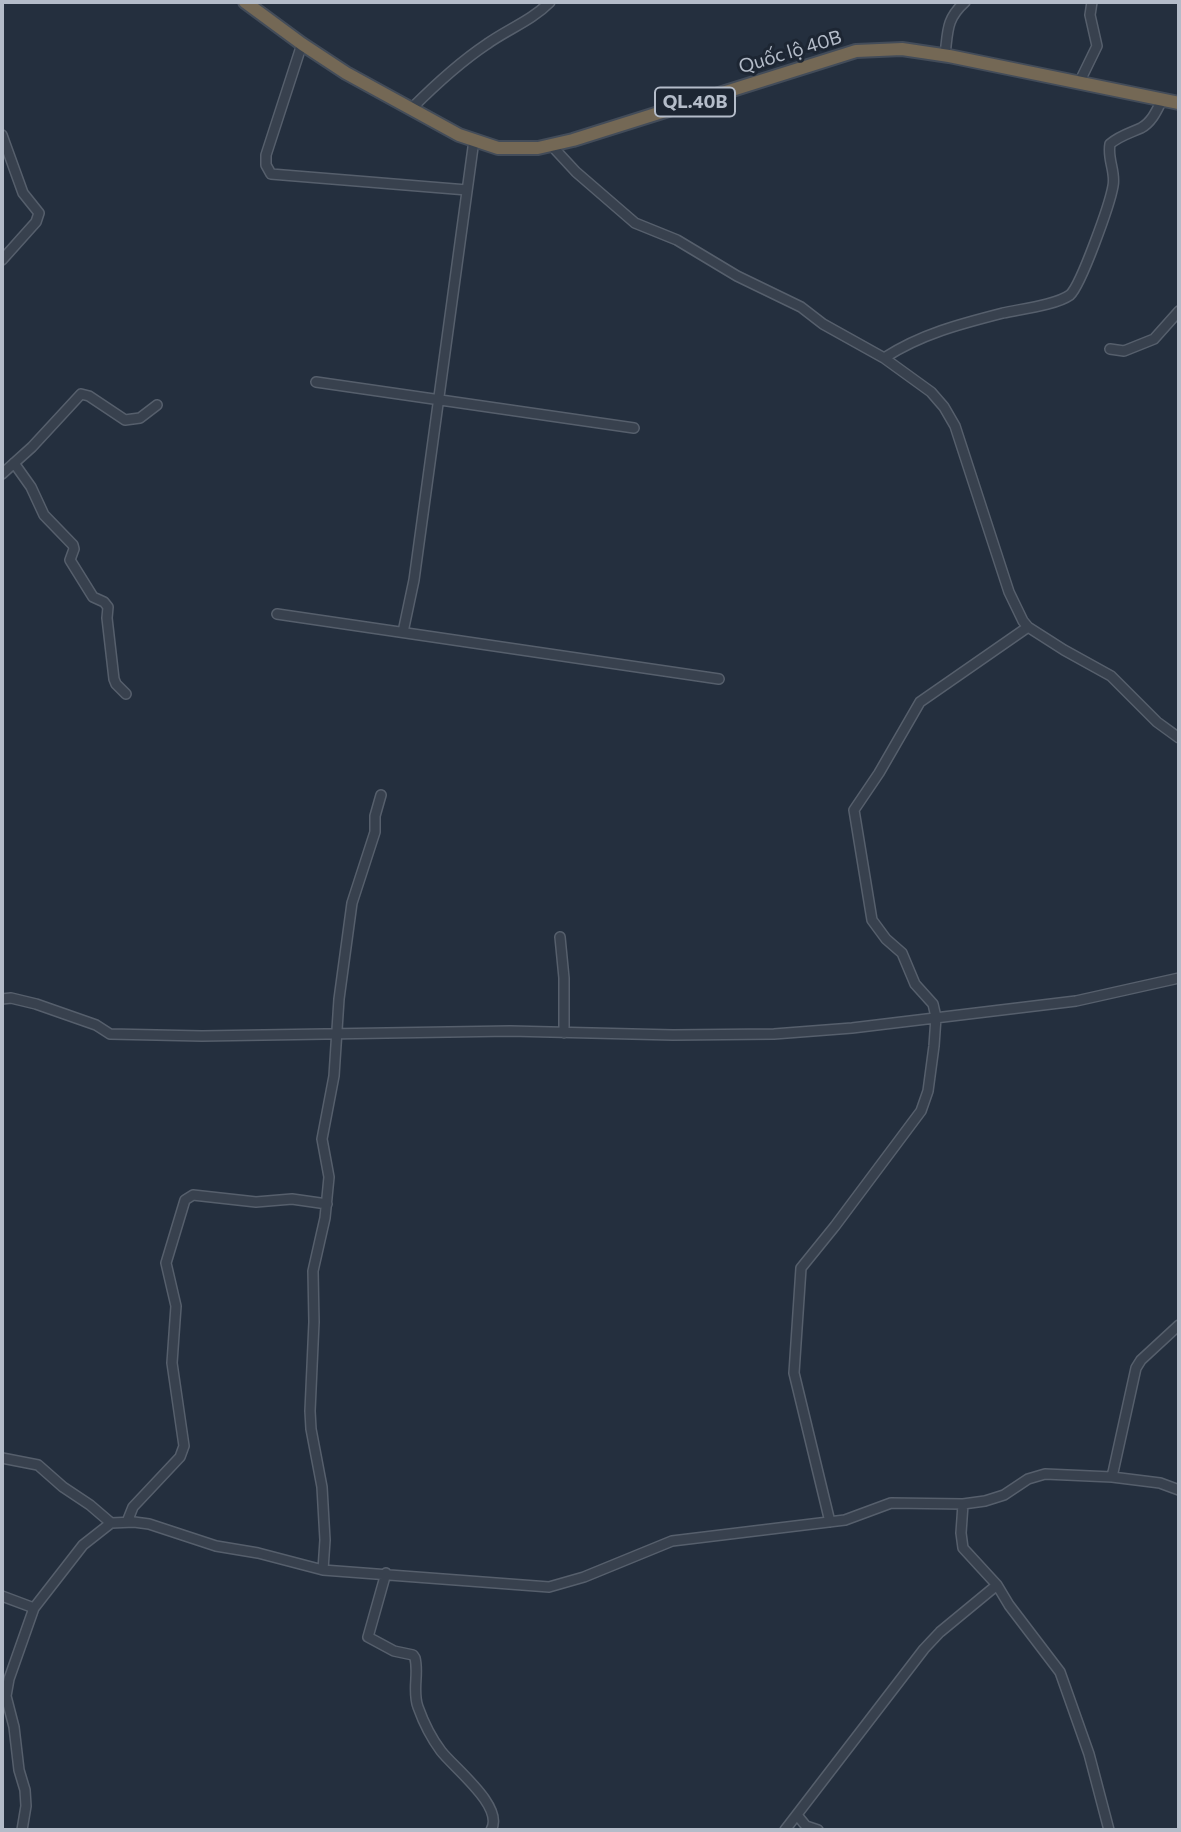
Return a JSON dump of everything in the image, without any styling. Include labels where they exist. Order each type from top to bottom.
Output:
[{"type":"highway","name":"Quốc lộ 40B","points":[[245,2],[346,73],[459,135],[498,148],[538,148],[551,145],[856,51],[902,49],[945,55],[1179,103]]},
{"type":"street","points":[[412,108],[487,44],[535,16],[550,2]]},
{"type":"street","points":[[945,55],[949,21],[965,2]]},
{"type":"street","points":[[1079,83],[1097,46],[1090,15],[1092,2]]},
{"type":"street","points":[[302,44],[267,155],[265,165],[271,174],[467,190]]},
{"type":"street","points":[[884,358],[914,339],[1055,301],[1072,293],[1081,277],[1113,188],[1108,152],[1110,144],[1143,127],[1154,116],[1162,100]]},
{"type":"street","points":[[2,135],[23,193],[39,213],[36,222],[2,260]]},
{"type":"street","points":[[404,632],[414,580],[474,140]]},
{"type":"street","points":[[551,145],[576,172],[635,223],[677,240],[737,276],[801,307],[823,324],[884,358],[930,392],[950,415],[1009,592],[1016,610],[1028,627],[1111,676],[1157,722],[1179,738]]},
{"type":"street","points":[[1110,349],[1124,351],[1154,340],[1179,311]]},
{"type":"street","points":[[316,382],[634,428]]},
{"type":"street","points":[[2,474],[81,394],[89,396],[125,420],[140,418],[157,405]]},
{"type":"street","points":[[14,464],[31,487],[44,515],[73,545],[70,560],[90,593],[108,607],[114,679],[126,694]]},
{"type":"street","points":[[277,614],[719,679]]},
{"type":"street","points":[[830,1522],[793,1374],[801,1268],[921,1111],[930,1081],[936,1017],[932,1000],[915,984],[902,953],[886,939],[872,920],[854,810],[920,702],[1028,627]]},
{"type":"street","points":[[323,1570],[325,1540],[322,1487],[311,1429],[310,1400],[314,1322],[313,1271],[327,1204],[329,1177],[322,1139],[334,1076],[339,999],[352,903],[375,832],[375,816],[381,795]]},
{"type":"street","points":[[560,937],[564,978],[564,1033]]},
{"type":"street","points":[[2,999],[11,998],[36,1004],[96,1025],[110,1034],[202,1037],[510,1031],[774,1034],[1076,1001],[1179,978]]},
{"type":"street","points":[[127,1522],[133,1507],[180,1457],[184,1446],[172,1363],[176,1306],[166,1263],[185,1200],[193,1195],[256,1202],[292,1199],[327,1204]]},
{"type":"street","points":[[1112,1477],[1136,1368],[1141,1360],[1179,1325]]},
{"type":"street","points":[[2,1458],[38,1465],[111,1523]]},
{"type":"street","points":[[22,1830],[26,1806],[25,1790],[6,1696],[9,1679],[34,1608],[83,1545],[111,1523],[149,1524],[216,1546],[258,1553],[323,1570],[549,1587],[584,1577],[672,1541],[830,1522],[853,1518],[891,1503],[963,1504],[999,1497],[1028,1479],[1045,1474],[1112,1477],[1160,1483],[1179,1489]]},
{"type":"street","points":[[963,1504],[963,1548],[997,1585],[1060,1672],[1081,1728],[1109,1830]]},
{"type":"street","points":[[386,1573],[368,1637],[415,1658],[415,1697],[418,1709],[438,1747],[484,1796],[493,1823],[491,1830]]},
{"type":"street","points":[[785,1830],[924,1649],[940,1632],[997,1585]]},
{"type":"street","points":[[2,1597],[34,1608]]},
{"type":"street","points":[[797,1815],[806,1826],[818,1830]]}]
